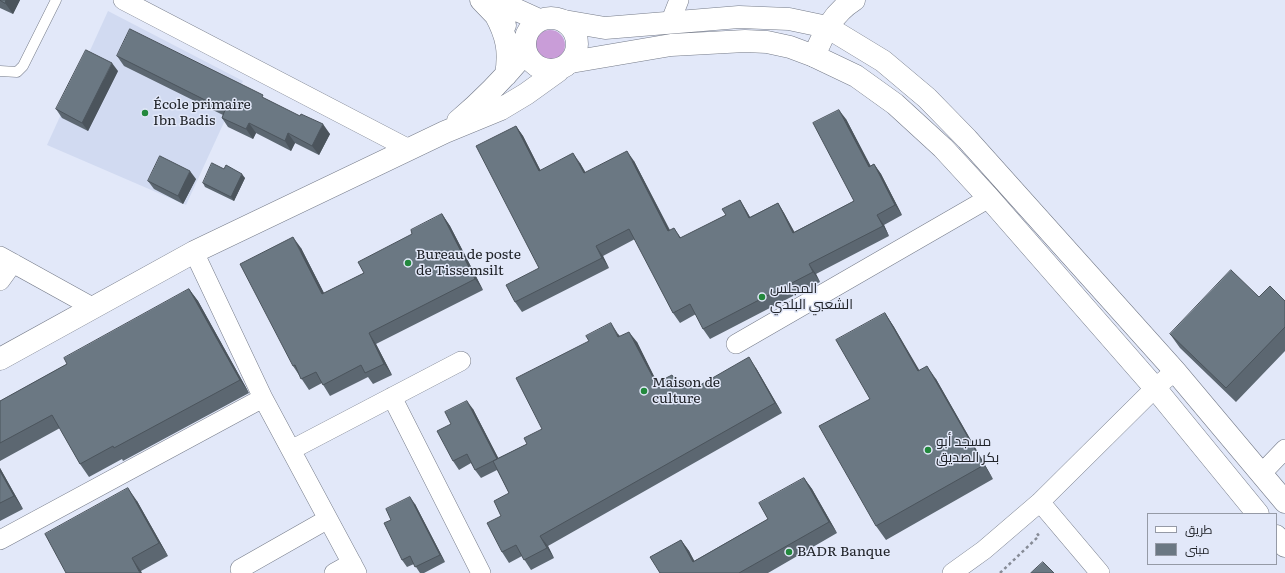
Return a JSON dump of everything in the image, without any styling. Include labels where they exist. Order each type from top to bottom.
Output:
[{"type":"street","points":[[123,0],[409,149]]},
{"type":"street","points":[[670,23],[679,0]]},
{"type":"street","points":[[814,56],[827,27],[846,5],[854,0]]},
{"type":"street","points":[[490,5],[540,20]]},
{"type":"street","points":[[490,5],[525,49],[529,59],[540,68],[564,67],[671,45],[745,41],[767,42],[790,47],[814,56],[856,76],[895,104],[943,148],[989,198],[1155,388],[1257,513]]},
{"type":"street","points":[[490,5],[503,28],[507,44],[509,60],[506,75]]},
{"type":"street","points":[[445,132],[475,107],[506,75],[525,49],[526,37],[529,30],[533,24],[540,20],[556,18],[564,21],[605,28],[739,17],[764,17],[789,19],[827,27],[883,61],[926,98],[972,145],[1175,371],[1285,502]]},
{"type":"street","points":[[0,359],[194,252],[445,132],[501,109],[526,94],[564,67],[576,56],[578,40],[571,26],[564,21]]},
{"type":"street","points":[[736,344],[989,198]]},
{"type":"street","points":[[194,252],[263,398],[354,568],[334,573]]},
{"type":"street","points":[[0,281],[6,259],[94,308]]},
{"type":"street","points":[[291,450],[461,362]]},
{"type":"street","points":[[952,573],[984,550],[1040,502],[1155,388],[1175,371]]},
{"type":"street","points":[[392,397],[482,573]]},
{"type":"street","points":[[0,540],[263,398]]},
{"type":"street","points":[[1262,474],[1285,449]]},
{"type":"street","points":[[1040,502],[1100,573]]},
{"type":"street","points":[[243,573],[240,569],[328,519]]},
{"type":"street","points":[[1277,537],[1285,546]]},
{"type":"lane","points":[[0,71],[17,72],[23,66],[56,0]]},
{"type":"path","points":[[1000,573],[1039,536],[1035,531]]},
{"type":"shaded area","name":"École primaire Ibn Badis","points":[[108,11],[243,81],[186,205],[47,145]]},
{"type":"shaded area","points":[[550,30],[556,31],[564,39],[564,51],[556,59],[550,60],[544,59],[536,51],[535,45],[536,39],[544,31]]},
{"type":"building","points":[[130,29],[263,95],[262,97],[300,116],[301,114],[323,124],[312,146],[288,133],[285,141],[249,123],[246,129],[222,118],[225,110],[117,56]]},
{"type":"building","points":[[86,50],[112,63],[82,123],[56,109]]},
{"type":"building","points":[[839,110],[869,167],[874,164],[895,205],[877,215],[883,226],[809,264],[813,272],[703,329],[690,304],[673,313],[629,229],[596,246],[602,258],[515,302],[506,285],[539,268],[476,146],[516,126],[539,171],[573,153],[584,173],[627,151],[668,231],[674,228],[680,238],[726,215],[722,209],[740,200],[749,218],[778,203],[793,233],[854,201],[813,123]]},
{"type":"building","points":[[160,156],[190,171],[178,196],[148,181]]},
{"type":"building","points":[[212,163],[224,169],[226,165],[242,174],[231,197],[203,183]]},
{"type":"building","points":[[442,214],[475,279],[369,333],[384,364],[365,373],[361,365],[323,385],[316,372],[301,379],[295,365],[293,366],[240,264],[293,237],[322,294],[364,273],[358,262],[412,234],[411,230]]},
{"type":"building","points":[[1231,270],[1259,297],[1270,286],[1285,301],[1285,327],[1226,388],[1170,334]]},
{"type":"building","points":[[189,289],[240,380],[114,448],[113,446],[80,464],[52,415],[0,443],[0,401],[67,364],[64,358]]},
{"type":"building","points":[[885,313],[918,371],[927,366],[984,465],[876,526],[819,426],[870,399],[836,340]]},
{"type":"building","points":[[611,323],[618,337],[629,332],[656,383],[672,375],[679,387],[691,380],[695,388],[749,357],[775,403],[540,536],[547,548],[524,560],[516,545],[502,552],[487,523],[501,516],[494,501],[509,493],[493,461],[527,444],[524,438],[542,429],[516,378],[589,341],[586,336]]},
{"type":"building","points":[[467,401],[497,459],[475,470],[467,454],[453,461],[437,431],[451,424],[445,412]]},
{"type":"building","points":[[0,471],[14,496],[0,503]]},
{"type":"building","points":[[804,478],[829,522],[739,573],[660,573],[650,557],[681,540],[693,562],[768,519],[759,503]]},
{"type":"building","points":[[128,488],[159,543],[132,558],[140,573],[66,573],[45,534]]},
{"type":"building","points":[[410,497],[440,555],[415,567],[410,556],[402,560],[384,523],[391,520],[386,509]]},
{"type":"building","points":[[1043,562],[1054,573],[1031,573]]},
{"type":"place","name":"École primaire Ibn Badis","points":[[145,113]]},
{"type":"place","name":"Bureau de poste de Tissemsilt","points":[[408,263]]},
{"type":"place","name":"المجلس الشعبي البلدي","points":[[762,297]]},
{"type":"place","name":"Maison de culture","points":[[644,391]]},
{"type":"place","name":"مسجد أبو بكر الصديق","points":[[928,450]]},
{"type":"place","name":"BADR Banque","points":[[789,552]]}]
